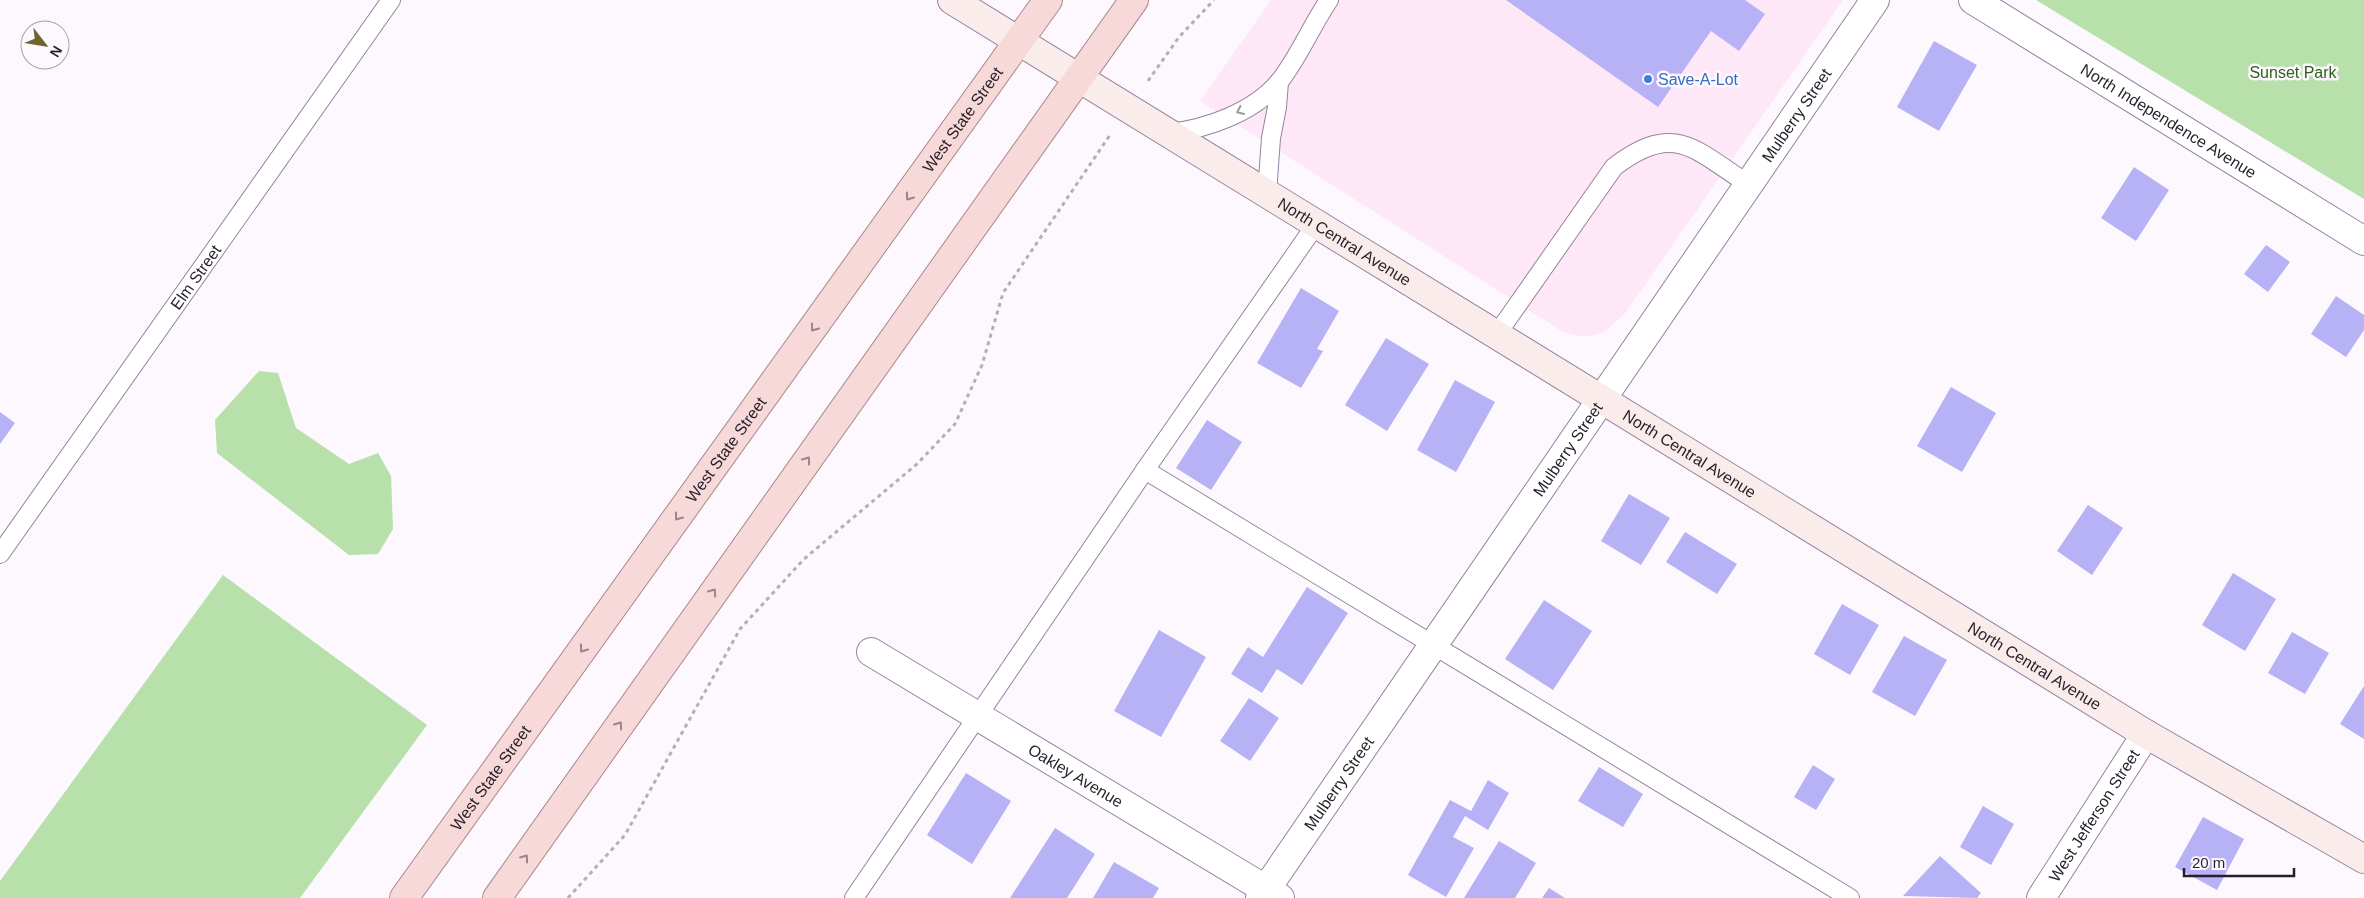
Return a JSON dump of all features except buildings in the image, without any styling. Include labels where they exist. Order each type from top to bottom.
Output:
[{"type":"main road","name":"North Central Avenue","points":[[952,0],[2146,734],[2364,859]]},
{"type":"main road","name":"West State Street","points":[[404,898],[1020,42],[1048,0]]},
{"type":"main road","points":[[497,898],[1134,0]]},
{"type":"street","name":"Mulberry Street","points":[[1269,895],[1432,646],[1875,0]]},
{"type":"street","name":"North Independence Avenue","points":[[1973,0],[2364,241]]},
{"type":"street","name":"Oakley Avenue","points":[[871,652],[1269,895]]},
{"type":"street","name":"West Jefferson Street","points":[[2040,898],[2146,734]]},
{"type":"lane","name":"Elm Street","points":[[0,554],[391,0]]},
{"type":"lane","points":[[1170,133],[1190,131],[1223,119],[1253,104],[1279,82],[1329,0]]},
{"type":"lane","points":[[1267,193],[1271,138],[1277,107],[1279,82]]},
{"type":"lane","points":[[1497,334],[1614,167],[1634,151],[1658,142],[1677,142],[1697,152],[1748,184]]},
{"type":"lane","points":[[854,898],[1145,470],[1317,223]]},
{"type":"lane","points":[[1145,470],[1432,646],[1850,898]]},
{"type":"path","points":[[568,898],[625,835],[740,628],[804,558],[917,464],[955,424],[982,365],[1003,292],[1128,108],[1179,37],[1214,0]]},
{"type":"shaded area","points":[[1271,0],[1843,0],[1624,315],[1604,332],[1585,337],[1563,332],[1200,101]]},
{"type":"green space","name":"Sunset Park","points":[[2036,0],[2364,0],[2364,199]]},
{"type":"green space","points":[[259,371],[278,373],[296,428],[349,464],[378,453],[391,476],[393,529],[378,554],[349,555],[217,453],[215,420]]},
{"type":"green space","points":[[223,575],[427,725],[300,898],[0,898],[0,881]]},
{"type":"place","name":"Save-A-Lot","points":[[1648,79]]}]
